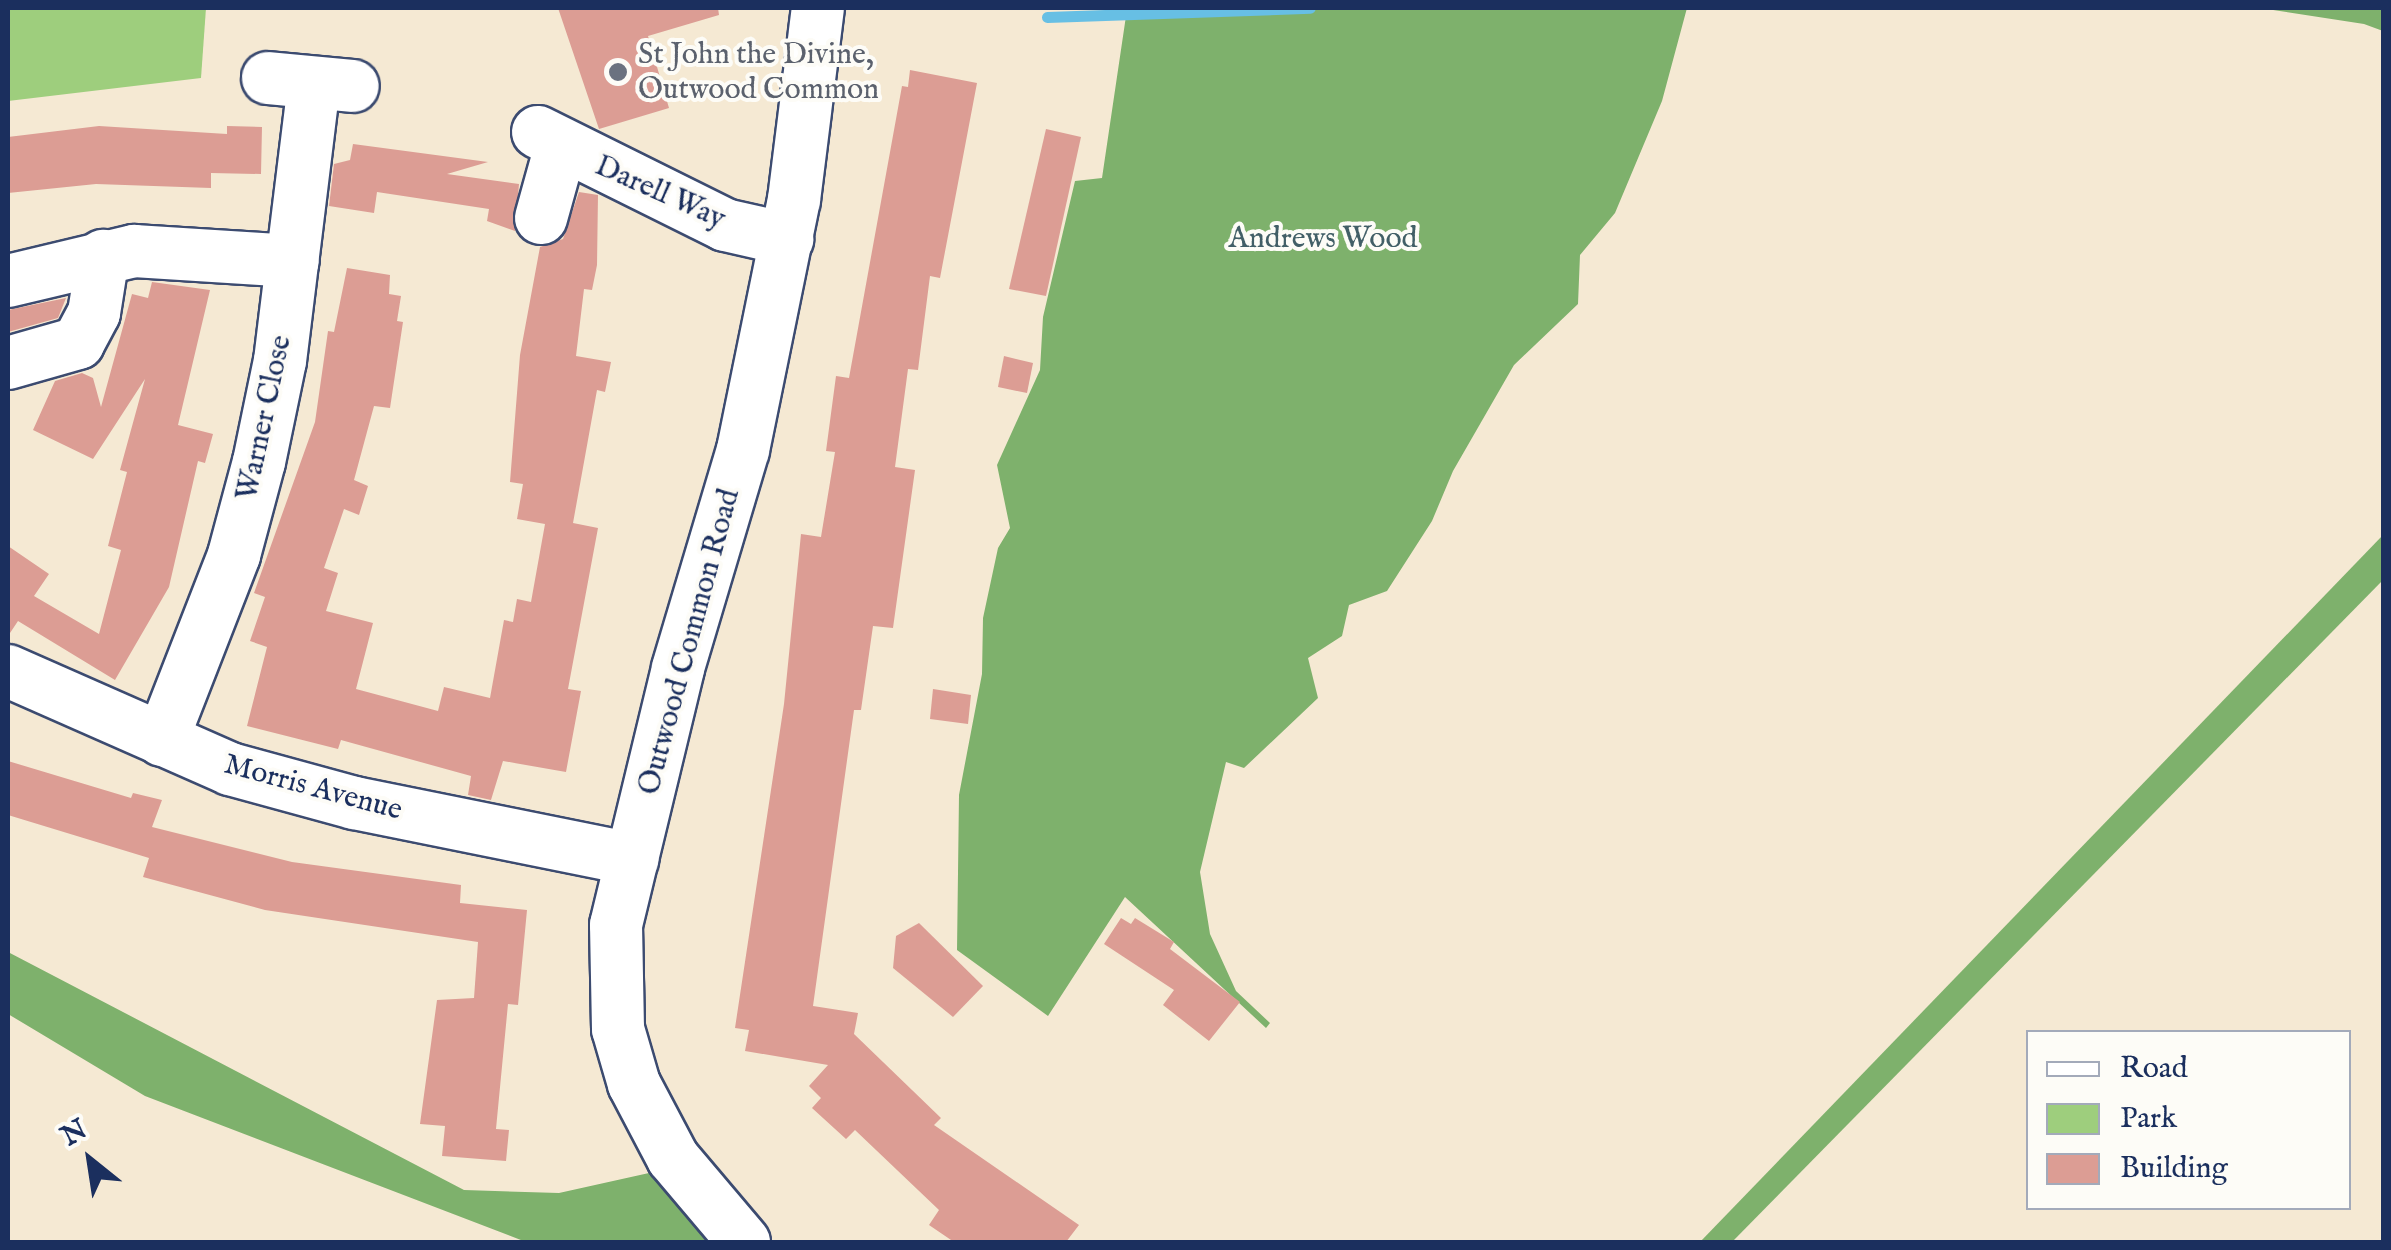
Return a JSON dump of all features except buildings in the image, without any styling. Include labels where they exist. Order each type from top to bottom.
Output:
[{"type":"street","name":"Outwood Common Road","points":[[744,1242],[673,1158],[634,1084],[618,1029],[613,974],[616,924],[678,668],[743,450],[787,239],[818,8]]},
{"type":"street","name":"Warner Close","points":[[162,740],[234,555],[280,362],[312,82]]},
{"type":"street","name":"Darell Way","points":[[542,218],[550,139],[725,225],[787,239]]},
{"type":"street","points":[[8,282],[104,256],[190,251],[293,260]]},
{"type":"street","points":[[8,363],[78,343],[94,314],[104,256]]},
{"type":"street","name":"Morris Avenue","points":[[8,672],[230,769],[354,803],[632,859]]},
{"type":"green space","points":[[8,8],[206,8],[201,78],[8,101]]},
{"type":"green space","name":"Andrews Wood","points":[[1258,8],[1687,8],[1662,101],[1615,213],[1580,255],[1578,304],[1514,365],[1453,471],[1432,521],[1387,591],[1349,605],[1342,636],[1308,658],[1318,698],[1244,768],[1226,762],[1200,872],[1210,934],[1236,991],[1270,1023],[1266,1028],[1125,897],[1048,1016],[957,950],[959,795],[982,674],[983,618],[998,548],[1010,528],[997,465],[1040,370],[1043,317],[1075,181],[1102,178],[1126,16]]},
{"type":"green space","points":[[2260,8],[2383,8],[2383,31],[2364,24]]},
{"type":"green space","points":[[2383,535],[2383,580],[1732,1242],[1700,1242]]},
{"type":"green space","points":[[8,952],[464,1190],[559,1193],[658,1171],[721,1242],[526,1242],[145,1096],[8,1014]]},
{"type":"waterway","points":[[1047,17],[1310,8]]},
{"type":"place","name":"St John the Divine, Outwood Common","points":[[618,72]]}]
